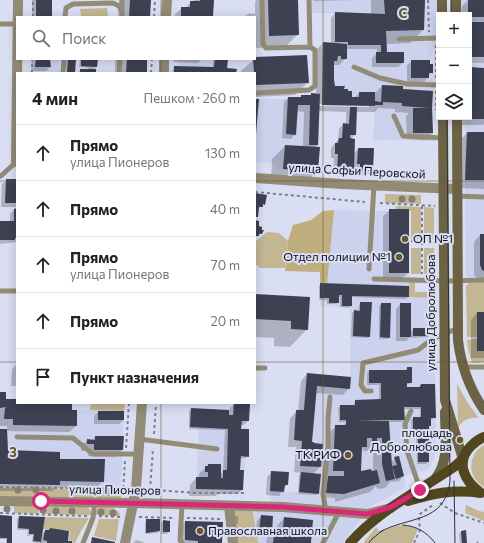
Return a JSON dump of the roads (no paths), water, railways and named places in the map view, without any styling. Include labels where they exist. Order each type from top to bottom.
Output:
[{"type":"main road","points":[[442,0],[442,12]]},
{"type":"main road","points":[[456,0],[456,12]]},
{"type":"main road","name":"улица Добролюбова","points":[[443,120],[445,400],[463,459]]},
{"type":"main road","points":[[457,120],[457,281],[460,359],[469,384],[484,410]]},
{"type":"main road","points":[[433,481],[441,471],[444,460],[445,400]]},
{"type":"main road","points":[[350,543],[370,523],[391,507],[454,467],[463,459],[468,449],[475,442],[484,437]]},
{"type":"main road","points":[[463,459],[464,472],[468,481],[483,494]]},
{"type":"main road","points":[[391,507],[403,502],[455,490],[483,494]]},
{"type":"street","points":[[17,16],[18,0]]},
{"type":"street","points":[[166,16],[167,0]]},
{"type":"street","points":[[16,24],[16,162]]},
{"type":"street","points":[[164,60],[164,72]]},
{"type":"street","name":"улица Софьи Перовской","points":[[256,178],[443,189],[457,192]]},
{"type":"street","points":[[124,543],[124,517],[134,503],[136,489],[142,404]]},
{"type":"street","name":"улица Пионеров","points":[[0,501],[283,507],[326,511]]},
{"type":"street","points":[[229,506],[233,543]]},
{"type":"street","points":[[326,511],[367,514],[391,507]]},
{"type":"lane","points":[[122,0],[122,14]]},
{"type":"lane","points":[[257,93],[309,90],[315,86],[315,50],[310,47],[266,48],[263,44],[262,0]]},
{"type":"lane","points":[[309,0],[310,47]]},
{"type":"lane","points":[[65,16],[66,8],[73,4],[113,3],[119,6],[122,14]]},
{"type":"lane","points":[[0,24],[16,24]]},
{"type":"lane","points":[[399,39],[436,38]]},
{"type":"lane","points":[[63,72],[64,60]]},
{"type":"lane","points":[[119,72],[120,60]]},
{"type":"lane","points":[[354,67],[380,78],[407,84],[436,85]]},
{"type":"lane","points":[[394,116],[402,136],[443,138]]},
{"type":"lane","points":[[0,176],[16,162]]},
{"type":"lane","points":[[369,269],[374,185]]},
{"type":"lane","points":[[457,192],[484,197]]},
{"type":"lane","points":[[374,279],[457,281],[484,280]]},
{"type":"lane","points":[[0,291],[16,291]]},
{"type":"lane","points":[[371,391],[365,391],[361,385],[363,363],[418,350],[431,340],[458,329]]},
{"type":"lane","points":[[463,367],[484,367]]},
{"type":"lane","points":[[256,368],[265,368]]},
{"type":"lane","points":[[326,511],[323,494],[328,447],[330,397]]},
{"type":"lane","points":[[411,411],[405,424],[407,451],[420,490]]},
{"type":"lane","points":[[17,437],[73,438],[93,454],[138,454]]},
{"type":"lane","points":[[139,439],[216,449]]},
{"type":"lane","points":[[83,543],[93,516],[95,502]]},
{"type":"lane","points":[[182,505],[180,540],[182,543]]},
{"type":"lane","points":[[323,543],[339,512]]},
{"type":"tram line","points":[[451,0],[451,12]]},
{"type":"tram line","points":[[380,532],[433,512],[446,496],[450,482],[447,120]]},
{"type":"tram line","points":[[454,481],[455,543]]},
{"type":"tram line","points":[[403,525],[421,530],[435,543]]},
{"type":"tram line","points":[[369,543],[383,530]]},
{"type":"place","name":"ОП №1","points":[[405,239]]},
{"type":"place","name":"Отдел полиции №1","points":[[399,257]]},
{"type":"place","name":"площадь Добролюбова","points":[[460,440]]},
{"type":"place","name":"ТК РИФ","points":[[348,455]]},
{"type":"place","name":"Православная школа","points":[[200,531]]}]
